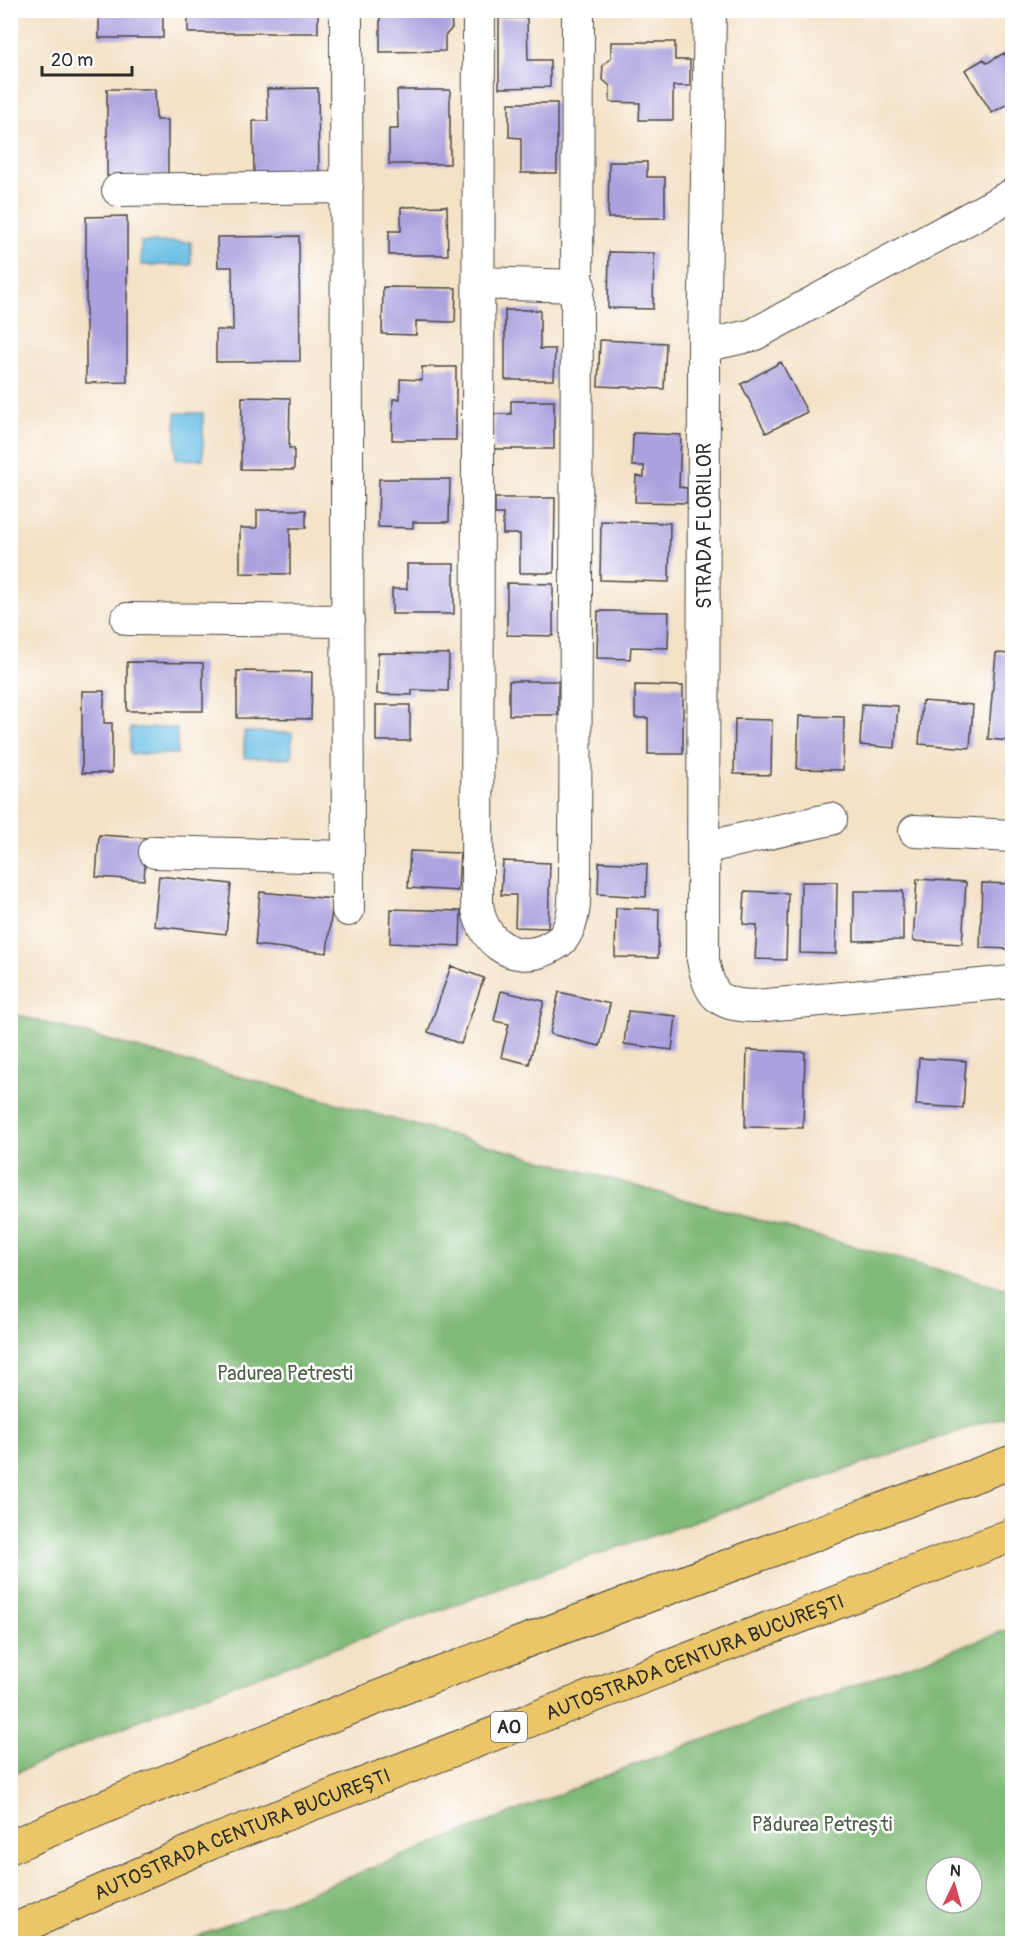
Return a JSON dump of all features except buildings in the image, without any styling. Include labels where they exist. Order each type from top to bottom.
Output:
[{"type":"highway","points":[[10,1847],[227,1756],[571,1624],[1012,1462]]},
{"type":"highway","name":"AUTOSTRADA CENTURA BUCUREȘTI","points":[[10,1932],[221,1839],[1012,1535]]},
{"type":"street","points":[[346,10],[348,910]]},
{"type":"street","points":[[480,10],[478,917],[495,944],[512,953],[536,954],[556,945],[564,936],[573,917],[579,286],[578,10]]},
{"type":"street","name":"STRADA FLORILOR","points":[[710,10],[704,346],[703,960],[708,985],[719,999],[740,1006],[755,1006],[1012,982]]},
{"type":"street","points":[[118,190],[347,187]]},
{"type":"street","points":[[704,346],[753,335],[1012,195]]},
{"type":"street","points":[[479,283],[579,286]]},
{"type":"street","points":[[127,619],[348,621]]},
{"type":"street","points":[[703,849],[831,819]]},
{"type":"street","points":[[915,831],[1012,836]]},
{"type":"street","points":[[155,852],[348,857]]},
{"type":"green space","name":"Padurea Petresti","points":[[10,1013],[1012,1290],[1012,1413],[552,1570],[158,1712],[11,1775]]},
{"type":"green space","name":"Pădurea Petrești","points":[[1012,1628],[1012,1943],[181,1943],[623,1769]]},
{"type":"water","points":[[141,242],[191,242],[191,265],[141,265]]},
{"type":"water","points":[[176,413],[203,413],[203,459],[176,460]]},
{"type":"water","points":[[130,728],[177,728],[177,754],[130,754]]},
{"type":"water","points":[[244,732],[292,733],[292,758],[244,758]]}]
